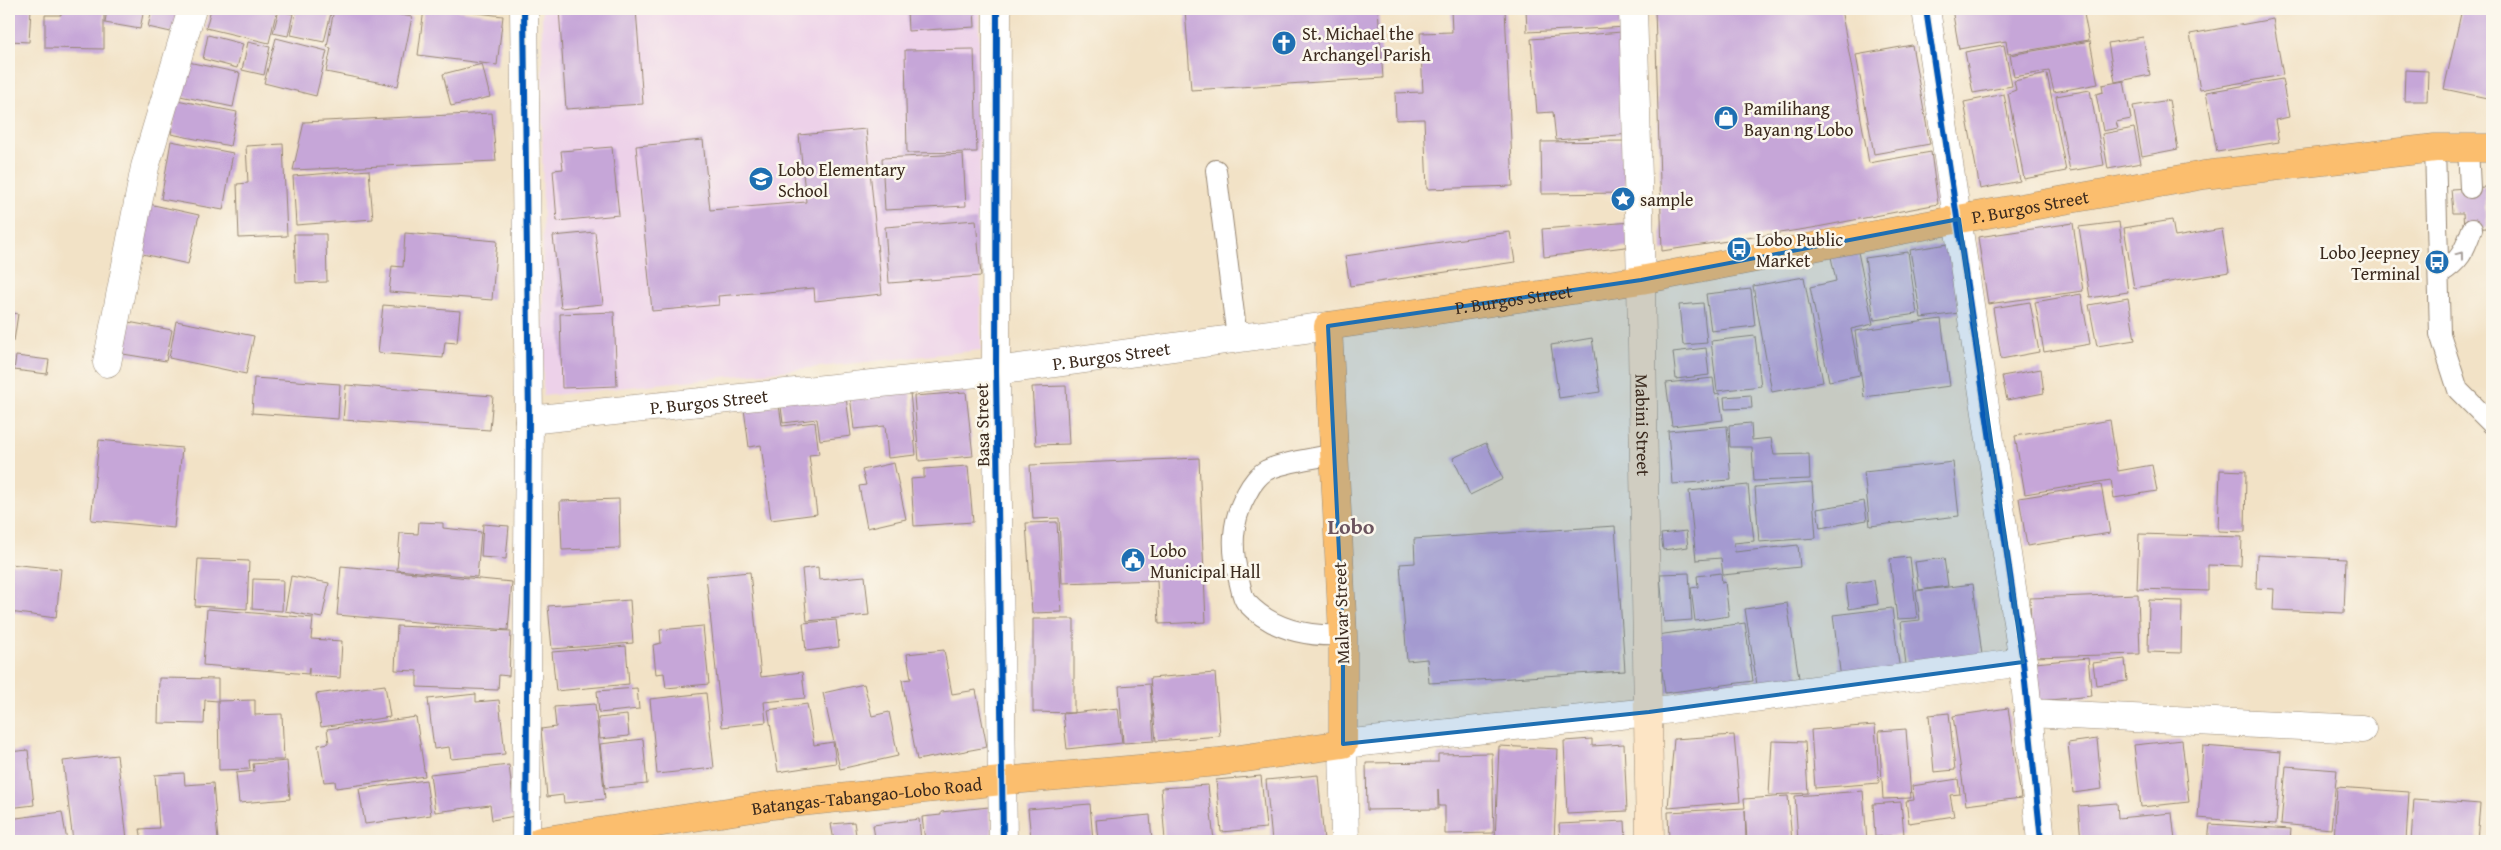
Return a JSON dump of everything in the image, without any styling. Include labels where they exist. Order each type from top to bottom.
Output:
[{"type":"main road","name":"P. Burgos Street","points":[[1328,326],[1641,280],[1959,219],[2204,175],[2435,148],[2480,148]]},
{"type":"main road","name":"Mabini Street","points":[[1641,280],[1650,841]]},
{"type":"main road","name":"Malvar Street","points":[[1328,326],[1343,635],[1343,744]]},
{"type":"main road","name":"Batangas-Tabangao-Lobo Road","points":[[540,841],[772,805],[1001,781],[1218,762],[1343,744]]},
{"type":"street","points":[[107,363],[145,167],[192,9]]},
{"type":"street","points":[[524,9],[529,420],[526,841]]},
{"type":"street","name":"Basa Street","points":[[997,9],[996,371],[1003,841]]},
{"type":"street","name":"Mabini Street","points":[[1633,9],[1641,280]]},
{"type":"street","points":[[1926,9],[1959,219],[2023,662],[2041,841]]},
{"type":"street","name":"P. Burgos Street","points":[[529,420],[996,371],[1328,326]]},
{"type":"street","points":[[1343,744],[1649,712],[2023,662]]},
{"type":"street","points":[[2028,713],[2362,729]]},
{"type":"street","name":"Malvar Street","points":[[1343,744],[1344,841]]},
{"type":"lane","points":[[2435,148],[2440,334],[2458,390],[2492,424]]},
{"type":"lane","points":[[2470,188],[2480,148]]},
{"type":"lane","points":[[1216,170],[1237,338]]},
{"type":"lane","points":[[2439,274],[2452,266],[2464,252],[2472,229]]},
{"type":"lane","points":[[1334,454],[1267,471],[1251,485],[1238,508],[1233,531],[1235,565],[1245,601],[1268,620],[1290,631],[1319,636],[1343,635]]},
{"type":"highlighted area","points":[[1959,219],[2023,662],[1649,712],[1343,744],[1343,635],[1328,326],[1641,280]]},
{"type":"shaded area","name":"Lobo Elementary School","points":[[542,9],[979,9],[981,350],[543,396]]},
{"type":"building","points":[[9,9],[31,9],[29,42],[9,41]]},
{"type":"building","points":[[61,9],[104,9],[104,49],[45,48],[45,15],[61,15]]},
{"type":"building","points":[[107,9],[144,9],[140,29],[105,23]]},
{"type":"building","points":[[152,9],[186,9],[180,34],[148,27]]},
{"type":"building","points":[[211,9],[277,9],[269,43],[206,28]]},
{"type":"building","points":[[297,9],[332,9],[324,42],[291,35]]},
{"type":"building","points":[[334,9],[368,9],[412,17],[398,86],[326,72],[331,48],[327,47]]},
{"type":"building","points":[[424,9],[445,9],[503,16],[497,65],[418,55]]},
{"type":"building","points":[[559,9],[636,9],[643,104],[566,109]]},
{"type":"building","points":[[907,9],[974,9],[975,27],[908,31]]},
{"type":"building","name":"St. Michael the Archangel Parish","points":[[1185,9],[1378,9],[1383,78],[1191,90]]},
{"type":"building","points":[[1451,9],[1505,9],[1513,186],[1427,189],[1424,119],[1396,120],[1395,93],[1423,92],[1420,33],[1452,32]]},
{"type":"building","points":[[1526,9],[1627,9],[1628,27],[1527,32]]},
{"type":"building","name":"Pamilihang Bayan ng Lobo","points":[[1655,9],[1841,9],[1869,163],[1931,152],[1938,204],[1812,228],[1662,251]]},
{"type":"building","points":[[1952,9],[2083,9],[2089,40],[2008,54],[2006,41],[1959,49]]},
{"type":"building","points":[[2462,9],[2492,9],[2492,99],[2444,89]]},
{"type":"building","points":[[279,10],[293,14],[288,36],[273,33]]},
{"type":"building","points":[[2273,19],[2283,75],[2200,90],[2190,34]]},
{"type":"building","points":[[1622,32],[1631,134],[1556,140],[1553,112],[1537,113],[1531,39]]},
{"type":"building","points":[[208,35],[243,44],[237,68],[203,59]]},
{"type":"building","points":[[2143,37],[2150,75],[2115,82],[2108,43]]},
{"type":"building","points":[[276,38],[327,51],[316,96],[264,83]]},
{"type":"building","points":[[2090,41],[2098,84],[2054,92],[2049,71],[2014,77],[2010,55]]},
{"type":"building","points":[[248,42],[270,47],[264,75],[242,70]]},
{"type":"building","points":[[1912,45],[1930,144],[1874,154],[1856,55]]},
{"type":"building","points":[[2004,45],[2012,86],[1973,93],[1965,52]]},
{"type":"building","points":[[974,49],[977,152],[907,153],[905,50]]},
{"type":"building","points":[[188,62],[240,73],[233,107],[180,96]]},
{"type":"building","points":[[482,64],[490,97],[451,106],[443,74]]},
{"type":"building","points":[[2405,70],[2428,71],[2427,101],[2404,101]]},
{"type":"building","points":[[2047,74],[2066,171],[2024,179],[2008,93],[2016,90],[2014,81]]},
{"type":"building","points":[[2282,79],[2289,117],[2275,120],[2279,142],[2217,152],[2206,92]]},
{"type":"building","points":[[2124,81],[2131,119],[2116,122],[2118,128],[2103,131],[2096,94],[2103,92],[2102,85]]},
{"type":"building","points":[[2090,90],[2104,165],[2070,171],[2056,96]]},
{"type":"building","points":[[2004,94],[2020,181],[1980,189],[1964,102]]},
{"type":"building","points":[[177,100],[237,112],[230,146],[171,134]]},
{"type":"building","points":[[2169,100],[2178,149],[2142,156],[2133,106]]},
{"type":"building","points":[[492,113],[496,161],[293,170],[304,122]]},
{"type":"building","points":[[2134,128],[2141,163],[2108,169],[2102,134]]},
{"type":"building","points":[[866,129],[882,294],[815,301],[814,288],[718,296],[719,305],[652,311],[636,146],[703,140],[710,210],[806,202],[799,135]]},
{"type":"building","points":[[171,141],[233,153],[223,210],[161,199]]},
{"type":"building","points":[[1624,141],[1625,193],[1542,194],[1541,142]]},
{"type":"building","points":[[283,144],[287,236],[239,238],[237,184],[248,183],[246,146]]},
{"type":"building","points":[[612,147],[619,215],[557,221],[553,170],[563,169],[561,151]]},
{"type":"building","points":[[963,154],[966,206],[885,210],[882,158]]},
{"type":"building","points":[[369,170],[373,219],[296,225],[293,176]]},
{"type":"building","points":[[2485,187],[2487,228],[2464,229],[2463,213],[2453,213],[2451,189]]},
{"type":"building","points":[[149,204],[199,215],[188,264],[138,253]]},
{"type":"building","points":[[976,220],[981,276],[889,283],[885,227]]},
{"type":"building","points":[[2172,220],[2175,237],[2222,229],[2229,272],[2134,288],[2124,228]]},
{"type":"building","points":[[1632,222],[1633,246],[1544,257],[1542,229]]},
{"type":"building","points":[[2119,222],[2128,292],[2090,298],[2079,227]]},
{"type":"building","points":[[2073,223],[2083,291],[1988,304],[1978,237]]},
{"type":"building","points":[[595,232],[603,304],[561,308],[553,236]]},
{"type":"building","points":[[1510,232],[1515,262],[1350,286],[1345,256]]},
{"type":"building","points":[[405,233],[497,241],[492,300],[389,292],[392,266],[403,267]]},
{"type":"building","points":[[294,234],[326,234],[327,282],[296,283]]},
{"type":"building","points":[[1948,244],[1959,313],[1921,318],[1910,250]]},
{"type":"building","points":[[1858,252],[1873,324],[1851,329],[1860,375],[1829,381],[1810,287],[1836,281],[1831,257]]},
{"type":"building","points":[[1908,252],[1917,314],[1874,320],[1865,258]]},
{"type":"building","points":[[1804,277],[1823,382],[1772,392],[1753,286]]},
{"type":"building","points":[[1751,289],[1755,326],[1711,331],[1706,294]]},
{"type":"building","points":[[2081,294],[2090,344],[2044,352],[2035,302]]},
{"type":"building","points":[[2128,298],[2135,340],[2097,346],[2089,305]]},
{"type":"building","points":[[2030,302],[2039,352],[2001,359],[1993,308]]},
{"type":"building","points":[[1703,303],[1707,343],[1683,345],[1679,305]]},
{"type":"building","points":[[383,305],[460,311],[457,343],[445,342],[443,358],[378,353]]},
{"type":"building","points":[[9,312],[18,314],[14,341],[9,341]]},
{"type":"building","points":[[614,312],[617,386],[562,388],[560,314]]},
{"type":"building","points":[[1941,319],[1950,386],[1864,397],[1855,331]]},
{"type":"building","points":[[176,321],[254,336],[246,374],[169,358]]},
{"type":"building","points":[[128,322],[172,330],[166,361],[123,354]]},
{"type":"building","points":[[1755,336],[1761,386],[1717,391],[1711,341]]},
{"type":"building","points":[[1592,338],[1600,392],[1559,398],[1551,345]]},
{"type":"building","points":[[1706,348],[1709,375],[1676,379],[1673,352]]},
{"type":"building","points":[[16,356],[49,360],[47,374],[14,370]]},
{"type":"building","points":[[2041,369],[2044,393],[2007,400],[2002,376]]},
{"type":"building","points":[[254,378],[340,384],[338,419],[252,413]]},
{"type":"building","points":[[1713,378],[1715,394],[1719,393],[1723,420],[1672,426],[1666,383]]},
{"type":"building","points":[[909,382],[916,455],[888,458],[885,426],[854,429],[849,387]]},
{"type":"building","points":[[346,385],[493,396],[490,430],[343,420]]},
{"type":"building","points":[[1066,386],[1069,444],[1036,445],[1032,387]]},
{"type":"building","points":[[845,389],[851,436],[820,440],[817,419],[783,423],[780,398]]},
{"type":"building","points":[[966,392],[973,456],[919,461],[914,396]]},
{"type":"building","points":[[1751,395],[1752,408],[1725,409],[1724,397]]},
{"type":"building","points":[[779,405],[782,426],[815,422],[819,454],[809,455],[817,514],[771,520],[761,445],[749,447],[744,409]]},
{"type":"building","points":[[2110,420],[2118,471],[2152,465],[2157,491],[2114,498],[2111,480],[2025,494],[2015,436]]},
{"type":"building","points":[[1751,423],[1752,440],[1771,438],[1774,455],[1809,454],[1810,479],[1754,481],[1752,447],[1730,447],[1729,425]]},
{"type":"building","points":[[1727,426],[1731,480],[1672,484],[1668,431]]},
{"type":"building","points":[[99,440],[182,448],[174,528],[91,520]]},
{"type":"building","points":[[1486,443],[1503,479],[1470,495],[1453,458]]},
{"type":"building","name":"Lobo Municipal Hall","points":[[1199,458],[1206,622],[1159,624],[1157,580],[1062,583],[1059,518],[1033,519],[1030,465]]},
{"type":"building","points":[[1953,462],[1959,516],[1870,526],[1864,472]]},
{"type":"building","points":[[894,463],[906,519],[867,528],[859,486],[866,485],[862,470]]},
{"type":"building","points":[[968,466],[973,522],[914,526],[911,479],[924,478],[924,469]]},
{"type":"building","points":[[2220,470],[2246,471],[2245,532],[2218,531]]},
{"type":"building","points":[[1812,483],[1816,538],[1759,542],[1755,487]]},
{"type":"building","points":[[1748,485],[1754,541],[1734,543],[1735,552],[1798,545],[1800,567],[1723,575],[1721,558],[1696,560],[1689,491]]},
{"type":"building","points":[[2101,485],[2110,533],[2027,546],[2019,498]]},
{"type":"building","points":[[619,499],[620,548],[562,550],[560,501]]},
{"type":"building","points":[[1864,501],[1867,520],[1820,528],[1817,509]]},
{"type":"building","points":[[419,522],[443,523],[443,528],[481,532],[477,577],[397,570],[400,533],[418,534]]},
{"type":"building","points":[[1057,522],[1062,612],[1032,613],[1026,523]]},
{"type":"building","points":[[483,524],[509,526],[506,559],[481,557]]},
{"type":"building","points":[[1615,526],[1625,671],[1429,683],[1427,659],[1407,661],[1400,564],[1415,563],[1414,539]]},
{"type":"building","points":[[1686,531],[1688,547],[1663,550],[1661,534]]},
{"type":"building","points":[[2139,534],[2242,537],[2241,566],[2208,565],[2208,591],[2137,589]]},
{"type":"building","points":[[2257,555],[2346,559],[2344,613],[2273,610],[2274,589],[2256,588]]},
{"type":"building","points":[[1910,557],[1917,618],[1897,619],[1890,559]]},
{"type":"building","points":[[1944,558],[1948,586],[1919,590],[1915,562]]},
{"type":"building","points":[[198,559],[249,561],[247,609],[195,606]]},
{"type":"building","points":[[9,564],[61,569],[56,618],[9,612]]},
{"type":"building","points":[[341,566],[512,582],[508,630],[337,615]]},
{"type":"building","points":[[818,567],[819,580],[865,576],[869,615],[807,621],[802,569]]},
{"type":"building","points":[[750,572],[761,677],[802,672],[805,698],[764,702],[766,722],[722,727],[706,576]]},
{"type":"building","points":[[1689,573],[1692,620],[1664,622],[1660,574]]},
{"type":"building","points":[[1721,573],[1722,583],[1725,582],[1729,616],[1695,621],[1691,588],[1698,587],[1697,576]]},
{"type":"building","points":[[291,576],[329,583],[322,618],[285,611]]},
{"type":"building","points":[[253,579],[283,580],[282,611],[252,609]]},
{"type":"building","points":[[1874,580],[1878,604],[1849,609],[1846,584]]},
{"type":"building","points":[[1973,584],[1983,663],[1907,673],[1901,622],[1920,620],[1916,591]]},
{"type":"building","points":[[2138,594],[2140,654],[2032,657],[2030,598]]},
{"type":"building","points":[[630,600],[633,643],[552,649],[548,606]]},
{"type":"building","points":[[2149,600],[2182,601],[2181,653],[2148,652]]},
{"type":"building","points":[[1787,603],[1799,678],[1757,685],[1745,609]]},
{"type":"building","points":[[1892,608],[1900,672],[1841,679],[1833,615]]},
{"type":"building","points":[[207,609],[313,618],[311,639],[342,641],[340,678],[309,676],[309,668],[308,674],[203,665]]},
{"type":"building","points":[[1033,619],[1074,619],[1074,713],[1033,712]]},
{"type":"building","points":[[836,620],[839,647],[806,651],[803,623]]},
{"type":"building","points":[[1745,623],[1753,681],[1665,693],[1657,635]]},
{"type":"building","points":[[397,626],[511,631],[509,676],[499,675],[498,690],[417,687],[417,671],[395,670]]},
{"type":"building","points":[[703,626],[709,684],[666,688],[664,673],[656,674],[653,645],[661,643],[660,630]]},
{"type":"building","points":[[626,646],[629,684],[556,691],[552,652]]},
{"type":"building","points":[[944,650],[952,694],[976,690],[987,747],[917,760],[902,680],[911,679],[907,654]]},
{"type":"building","points":[[2088,658],[2092,696],[2039,701],[2035,663]]},
{"type":"building","points":[[2125,659],[2127,681],[2096,685],[2093,663]]},
{"type":"building","points":[[1215,673],[1220,736],[1156,741],[1150,678]]},
{"type":"building","points":[[159,678],[218,679],[218,701],[205,700],[204,724],[158,723]]},
{"type":"building","points":[[864,684],[872,716],[889,712],[898,756],[840,769],[823,693]]},
{"type":"building","points":[[1150,684],[1154,741],[1123,743],[1119,686]]},
{"type":"building","points":[[385,685],[390,717],[321,727],[316,694]]},
{"type":"building","points":[[637,688],[639,709],[599,713],[597,691]]},
{"type":"building","points":[[706,693],[714,768],[657,774],[650,699]]},
{"type":"building","points":[[476,694],[476,702],[499,700],[505,754],[451,759],[449,747],[434,749],[428,699]]},
{"type":"building","points":[[255,700],[255,715],[282,714],[284,760],[249,760],[250,769],[219,770],[218,701]]},
{"type":"building","points":[[595,704],[605,799],[564,803],[563,795],[547,797],[541,729],[556,727],[554,707]]},
{"type":"building","points":[[807,704],[814,745],[833,742],[836,763],[778,772],[768,710]]},
{"type":"building","points":[[1118,708],[1122,743],[1067,749],[1063,714]]},
{"type":"building","points":[[2008,708],[2021,798],[1966,805],[1953,716]]},
{"type":"building","points":[[1949,713],[1955,770],[1934,772],[1929,715]]},
{"type":"building","points":[[627,715],[629,736],[600,739],[598,718]]},
{"type":"building","points":[[416,717],[425,776],[336,788],[335,781],[324,782],[318,745],[329,743],[327,729]]},
{"type":"building","points":[[1875,725],[1879,783],[1815,788],[1811,730]]},
{"type":"building","points":[[1906,729],[1911,798],[1883,799],[1879,731]]},
{"type":"building","points":[[1734,735],[1740,802],[1668,808],[1674,739]]},
{"type":"building","points":[[643,739],[647,784],[605,788],[600,744]]},
{"type":"building","points":[[1592,739],[1592,746],[1624,744],[1627,811],[1567,814],[1564,741]]},
{"type":"building","points":[[2097,739],[2102,789],[2073,793],[2068,743]]},
{"type":"building","points":[[2182,740],[2189,802],[2141,807],[2134,745]]},
{"type":"building","points":[[1772,741],[1805,742],[1808,793],[1769,795]]},
{"type":"building","points":[[1499,746],[1558,749],[1554,841],[1495,841]]},
{"type":"building","points":[[2203,746],[2281,752],[2276,824],[2198,818]]},
{"type":"building","points":[[28,750],[34,805],[9,808],[9,752]]},
{"type":"building","points":[[1492,753],[1494,833],[1445,834],[1445,806],[1439,806],[1438,789],[1438,809],[1367,810],[1366,763],[1438,762],[1438,754]]},
{"type":"building","points":[[117,755],[127,839],[73,841],[63,761]]},
{"type":"building","points":[[287,761],[290,799],[239,803],[236,773],[254,771],[253,764]]},
{"type":"building","points":[[509,765],[515,816],[492,820],[490,805],[435,812],[430,774]]},
{"type":"building","points":[[2286,766],[2337,770],[2331,829],[2281,824]]},
{"type":"building","points":[[184,773],[185,785],[213,783],[218,841],[142,841],[140,829],[159,828],[155,775]]},
{"type":"building","points":[[1318,775],[1324,841],[1272,841],[1266,780]]},
{"type":"building","points":[[1261,776],[1266,828],[1221,832],[1216,780]]},
{"type":"building","points":[[1958,779],[1960,794],[1950,795],[1954,816],[1909,823],[1906,801],[1914,800],[1912,786]]},
{"type":"building","points":[[426,780],[431,815],[365,824],[359,789]]},
{"type":"building","points":[[1208,785],[1214,841],[1165,841],[1161,788]]},
{"type":"building","points":[[2337,787],[2409,792],[2406,841],[2334,841]]},
{"type":"building","points":[[1863,791],[1867,841],[1798,841],[1795,796]]},
{"type":"building","points":[[1788,796],[1792,841],[1747,841],[1745,810],[1746,841],[1669,841],[1668,812],[1745,808],[1744,799]]},
{"type":"building","points":[[2414,799],[2480,804],[2477,841],[2411,841]]},
{"type":"building","points":[[1901,802],[1904,835],[1875,837],[1873,804]]},
{"type":"building","points":[[2117,803],[2118,818],[2172,813],[2175,841],[2081,841],[2078,806]]},
{"type":"building","points":[[1090,804],[1093,841],[1021,841],[1021,838],[1031,838],[1028,809]]},
{"type":"building","points":[[989,807],[993,841],[925,841],[922,817],[941,815],[941,812]]},
{"type":"building","points":[[62,812],[67,841],[9,841],[9,819]]},
{"type":"building","points":[[1150,815],[1152,841],[1098,841],[1096,820]]},
{"type":"building","points":[[919,819],[921,841],[861,841],[861,839],[875,838],[873,825]]},
{"type":"building","points":[[1625,821],[1626,841],[1560,841],[1559,824]]},
{"type":"building","points":[[854,822],[857,841],[834,841],[831,824]]},
{"type":"building","points":[[2210,824],[2291,829],[2290,841],[2208,841]]},
{"type":"cycle path","points":[[524,9],[529,420],[526,841]]},
{"type":"cycle path","points":[[997,9],[996,371],[1003,841]]},
{"type":"cycle path","points":[[1926,9],[2023,662],[2041,841]]},
{"type":"place","name":"St. Michael the Archangel Parish","points":[[1284,43]]},
{"type":"place","name":"Pamilihang Bayan ng Lobo","points":[[1726,118]]},
{"type":"place","name":"Lobo Elementary School","points":[[761,179]]},
{"type":"place","name":"sample","points":[[1623,199]]},
{"type":"place","name":"Lobo Public Market","points":[[1739,249]]},
{"type":"place","name":"Lobo Jeepney Terminal","points":[[2437,262]]},
{"type":"place","name":"Lobo Municipal Hall","points":[[1133,560]]},
{"type":"district","name":"Lobo","points":[[1351,526]]}]
